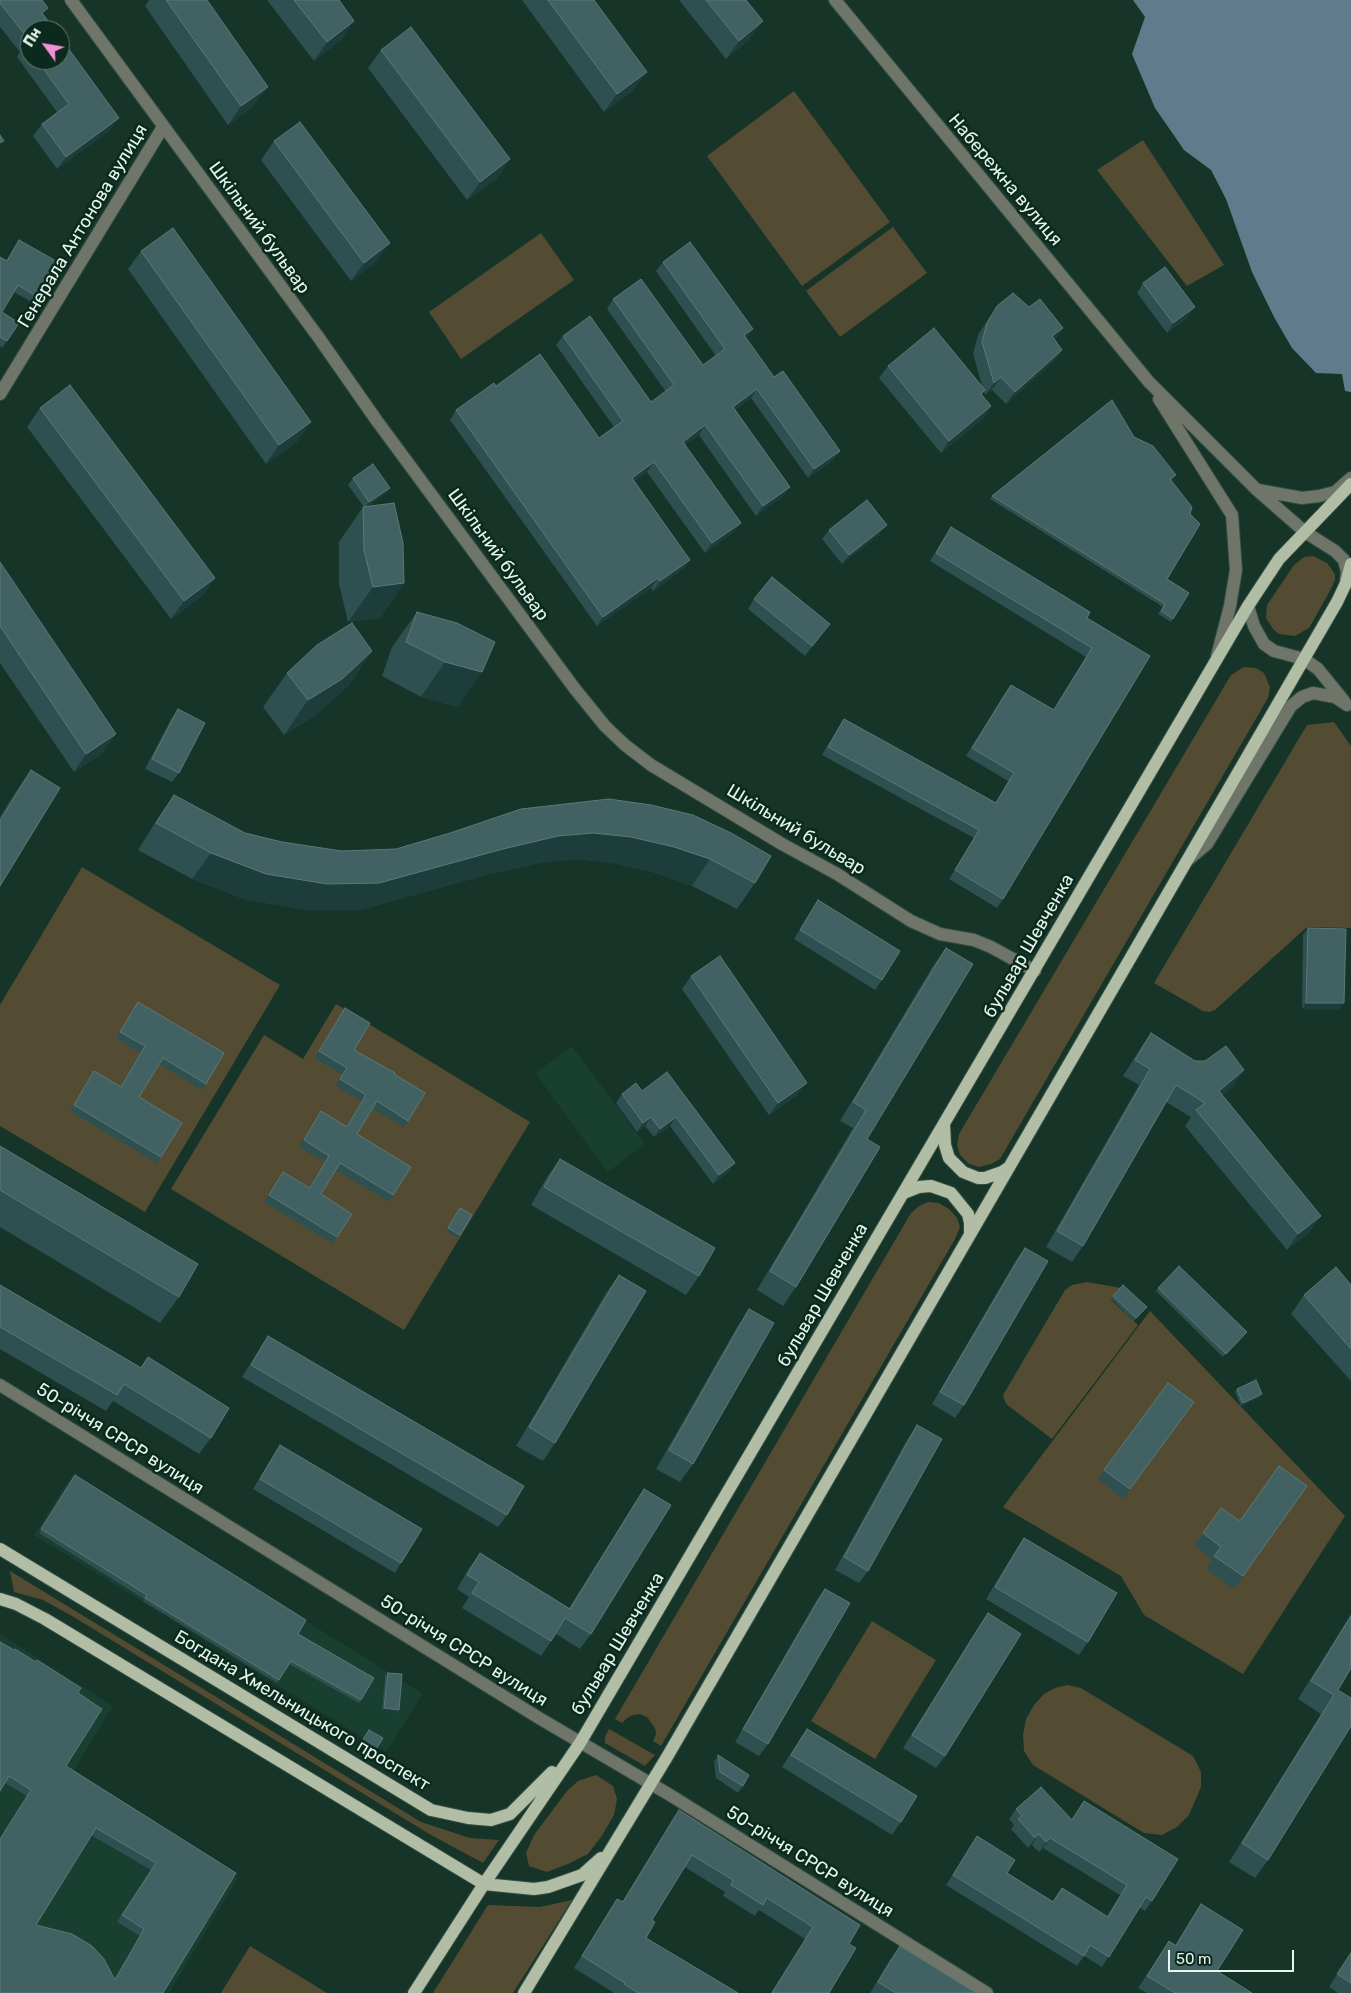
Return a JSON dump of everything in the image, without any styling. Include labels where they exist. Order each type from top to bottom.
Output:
[{"type":"main road","name":"бульвар Шевченка","points":[[414,1993],[484,1884],[580,1743],[1248,606],[1279,559],[1351,484]]},
{"type":"main road","points":[[524,1993],[651,1784],[1304,658],[1346,583],[1351,564]]},
{"type":"main road","points":[[944,1124],[945,1145],[949,1158],[963,1172],[978,1178],[985,1178],[1002,1172],[1010,1165]]},
{"type":"main road","points":[[904,1193],[919,1187],[931,1186],[951,1193],[968,1214],[970,1234]]},
{"type":"main road","name":"Богдана Хмельницького проспект","points":[[0,1549],[431,1810],[468,1818],[491,1820],[510,1814],[580,1743]]},
{"type":"main road","points":[[0,1599],[16,1604],[45,1619],[484,1884],[534,1889],[548,1887],[582,1875],[610,1850]]},
{"type":"street","name":"Шкільний бульвар","points":[[71,0],[395,446],[575,689],[605,726],[625,745],[651,765],[782,844],[838,874],[911,921],[940,934],[974,940],[1035,971]]},
{"type":"street","name":"Набережна вулиця","points":[[835,0],[1149,382],[1257,490],[1305,532]]},
{"type":"street","name":"Генерала Антонова вулиця","points":[[0,394],[164,126]]},
{"type":"street","name":"Набережна вулиця","points":[[1149,382],[1232,515],[1236,570],[1230,606],[1216,661]]},
{"type":"street","points":[[1257,490],[1302,498],[1319,496],[1335,492],[1351,478]]},
{"type":"street","points":[[1305,532],[1335,551],[1344,560],[1347,572],[1346,583]]},
{"type":"street","points":[[1248,606],[1254,626],[1264,644],[1274,651],[1304,658],[1318,669],[1349,708]]},
{"type":"street","points":[[1185,863],[1207,844],[1291,706],[1302,697],[1313,693],[1335,697],[1349,708]]},
{"type":"street","name":"50-річчя СРСР вулиця","points":[[0,1385],[580,1743],[651,1784],[987,1993]]},
{"type":"shaded area","points":[[794,91],[890,222],[802,286],[707,156]]},
{"type":"shaded area","points":[[1143,140],[1224,265],[1187,286],[1097,170]]},
{"type":"shaded area","points":[[893,227],[927,273],[840,337],[806,291]]},
{"type":"shaded area","points":[[541,233],[574,280],[461,359],[429,312]]},
{"type":"shaded area","points":[[1313,556],[1327,563],[1335,574],[1335,580],[1309,628],[1295,636],[1279,634],[1273,629],[1266,618],[1267,605],[1294,565],[1304,557]]},
{"type":"shaded area","points":[[1244,667],[1256,668],[1264,673],[1270,687],[1268,698],[1000,1159],[979,1167],[969,1164],[960,1155],[957,1145],[959,1134],[1231,675]]},
{"type":"shaded area","points":[[1334,722],[1351,746],[1351,928],[1307,927],[1215,1010],[1203,1011],[1154,983],[1307,725]]},
{"type":"shaded area","points":[[82,867],[280,985],[145,1212],[0,1126],[0,1005]]},
{"type":"shaded area","points":[[336,1004],[530,1122],[404,1330],[171,1189],[264,1035],[303,1059]]},
{"type":"shaded area","points":[[572,1046],[645,1144],[608,1172],[535,1073]]},
{"type":"shaded area","points":[[928,1202],[939,1203],[949,1209],[957,1218],[960,1227],[955,1239],[661,1746],[653,1741],[656,1734],[655,1728],[647,1717],[640,1714],[633,1715],[622,1723],[615,1719],[911,1213],[919,1206]]},
{"type":"shaded area","points":[[1087,1282],[1121,1288],[1111,1300],[1138,1325],[1052,1439],[1006,1404],[1003,1395],[1065,1290],[1072,1285]]},
{"type":"shaded area","points":[[1150,1311],[1345,1516],[1243,1674],[1144,1615],[1121,1576],[1003,1507]]},
{"type":"shaded area","points":[[72,1475],[423,1694],[386,1752],[34,1535]]},
{"type":"shaded area","points":[[10,1571],[421,1822],[470,1838],[499,1840],[483,1863],[431,1835],[72,1616],[43,1600],[14,1592]]},
{"type":"shaded area","points":[[872,1621],[936,1660],[875,1759],[811,1721]]},
{"type":"shaded area","points":[[0,1634],[113,1706],[73,1772],[238,1878],[169,1993],[0,1993]]},
{"type":"shaded area","points":[[1067,1685],[1081,1688],[1193,1756],[1201,1772],[1201,1787],[1189,1815],[1177,1827],[1162,1835],[1144,1833],[1033,1765],[1024,1751],[1023,1735],[1026,1719],[1034,1705],[1044,1694],[1055,1688]]},
{"type":"shaded area","points":[[609,1729],[655,1755],[645,1766],[605,1743],[605,1737]]},
{"type":"shaded area","points":[[596,1775],[613,1786],[617,1799],[614,1815],[601,1837],[588,1854],[568,1864],[547,1872],[529,1866],[526,1853],[534,1835],[567,1791],[578,1781]]},
{"type":"shaded area","points":[[572,1900],[513,1993],[433,1993],[488,1905],[540,1907]]},
{"type":"shaded area","points":[[250,1946],[327,1993],[221,1993]]},
{"type":"water","points":[[1133,0],[1351,0],[1351,392],[1345,391],[1342,374],[1316,373],[1292,348],[1252,272],[1226,199],[1211,170],[1184,150],[1155,108],[1132,54],[1145,17]]},
{"type":"building","points":[[0,0],[42,0],[48,8],[42,13],[47,20],[20,20],[20,28],[0,3]]},
{"type":"building","points":[[166,0],[207,0],[268,87],[241,106]]},
{"type":"building","points":[[294,0],[339,0],[354,21],[327,42]]},
{"type":"building","points":[[548,0],[594,0],[647,72],[617,94]]},
{"type":"building","points":[[706,0],[746,0],[763,21],[739,41]]},
{"type":"building","points":[[411,27],[510,159],[480,182],[381,50]]},
{"type":"building","points":[[70,51],[119,118],[66,157],[42,124],[69,104],[44,70],[70,70]]},
{"type":"building","points":[[300,122],[390,243],[364,263],[274,141]]},
{"type":"building","points":[[0,135],[4,141],[0,143]]},
{"type":"building","points":[[173,228],[311,422],[279,445],[141,251]]},
{"type":"building","points":[[19,240],[56,261],[36,296],[18,285],[2,312],[19,323],[7,341],[0,337],[0,257],[7,261]]},
{"type":"building","points":[[690,242],[753,329],[744,335],[774,377],[783,371],[840,451],[814,469],[757,389],[733,407],[790,487],[763,506],[705,425],[683,442],[741,523],[712,543],[654,462],[632,478],[690,560],[660,581],[658,578],[603,617],[456,410],[494,383],[496,386],[540,354],[599,438],[623,421],[563,336],[590,316],[651,402],[674,385],[613,299],[641,279],[703,365],[725,349],[663,262]]},
{"type":"building","points":[[1165,267],[1195,307],[1173,323],[1143,283]]},
{"type":"building","points":[[1013,293],[1029,307],[1040,299],[1063,328],[1052,336],[1062,350],[1015,392],[1001,377],[994,383],[982,342],[987,323],[997,306]]},
{"type":"building","points":[[934,328],[985,390],[981,394],[991,406],[949,441],[888,366]]},
{"type":"building","points":[[70,385],[215,578],[184,601],[40,408]]},
{"type":"building","points":[[1112,400],[1134,437],[1153,446],[1176,475],[1170,479],[1192,507],[1190,514],[1200,524],[1167,579],[1189,593],[1173,619],[1161,611],[1165,604],[992,496]]},
{"type":"building","points":[[373,464],[390,488],[369,502],[353,478]]},
{"type":"building","points":[[867,500],[887,525],[849,555],[829,530]]},
{"type":"building","points":[[394,503],[403,543],[404,583],[373,587],[364,550],[363,507]]},
{"type":"building","points":[[951,527],[1090,612],[1087,618],[1150,656],[1003,899],[955,870],[979,830],[828,747],[844,719],[996,803],[1014,773],[972,748],[1011,685],[1054,710],[1092,648],[936,553]]},
{"type":"building","points":[[0,562],[116,734],[86,754],[0,626]]},
{"type":"building","points":[[772,577],[830,624],[812,646],[754,599]]},
{"type":"building","points":[[417,612],[457,623],[495,642],[482,672],[445,662],[406,642]]},
{"type":"building","points":[[352,623],[372,651],[342,679],[308,700],[287,673],[317,645]]},
{"type":"building","points":[[178,709],[205,723],[179,773],[152,759]]},
{"type":"building","points":[[31,770],[60,788],[0,886],[0,821]]},
{"type":"building","points":[[174,795],[245,833],[282,842],[342,851],[396,849],[521,809],[609,799],[651,805],[693,815],[731,833],[771,856],[755,883],[710,859],[674,847],[631,837],[593,833],[558,836],[379,883],[327,884],[266,874],[211,853],[156,823]]},
{"type":"building","points":[[818,900],[900,951],[882,980],[800,930]]},
{"type":"building","points":[[1308,928],[1346,929],[1344,1003],[1306,1003]]},
{"type":"building","points":[[946,948],[973,964],[867,1139],[880,1147],[796,1287],[770,1271],[866,1110],[853,1102]]},
{"type":"building","points":[[720,956],[807,1083],[778,1103],[691,976]]},
{"type":"building","points":[[138,1002],[224,1053],[206,1084],[163,1058],[139,1097],[182,1123],[161,1157],[74,1105],[94,1071],[121,1087],[145,1046],[120,1032]]},
{"type":"building","points":[[345,1008],[370,1023],[354,1050],[395,1073],[425,1093],[408,1121],[377,1101],[357,1134],[411,1167],[393,1195],[340,1163],[321,1194],[352,1214],[337,1237],[269,1195],[283,1172],[310,1188],[329,1156],[304,1140],[321,1111],[347,1127],[366,1095],[340,1079],[347,1068],[319,1051]]},
{"type":"building","points":[[1151,1033],[1195,1061],[1205,1061],[1226,1046],[1244,1070],[1219,1091],[1321,1216],[1298,1234],[1196,1110],[1205,1103],[1176,1085],[1083,1246],[1057,1231],[1150,1069],[1135,1060]]},
{"type":"building","points":[[667,1072],[735,1163],[719,1175],[676,1117],[660,1129],[651,1117],[643,1123],[622,1094],[636,1083],[642,1091]]},
{"type":"building","points":[[0,1146],[198,1264],[179,1297],[0,1190]]},
{"type":"building","points":[[560,1159],[715,1248],[699,1276],[544,1187]]},
{"type":"building","points":[[460,1208],[472,1215],[460,1235],[448,1228]]},
{"type":"building","points":[[1025,1248],[1048,1261],[964,1405],[940,1392]]},
{"type":"building","points":[[1179,1266],[1247,1332],[1226,1354],[1158,1288]]},
{"type":"building","points":[[1336,1267],[1351,1285],[1351,1349],[1304,1295]]},
{"type":"building","points":[[619,1275],[646,1291],[555,1443],[529,1427]]},
{"type":"building","points":[[0,1285],[141,1368],[148,1357],[229,1408],[211,1438],[124,1384],[117,1395],[0,1327]]},
{"type":"building","points":[[1123,1285],[1147,1307],[1136,1318],[1113,1296]]},
{"type":"building","points":[[749,1309],[774,1323],[693,1464],[669,1450]]},
{"type":"building","points":[[268,1336],[524,1486],[507,1515],[251,1365]]},
{"type":"building","points":[[1256,1380],[1262,1394],[1243,1403],[1237,1389]]},
{"type":"building","points":[[1168,1383],[1194,1402],[1130,1489],[1104,1470]]},
{"type":"building","points":[[917,1425],[942,1439],[868,1571],[844,1557]]},
{"type":"building","points":[[280,1445],[422,1529],[401,1563],[260,1479]]},
{"type":"building","points":[[1279,1466],[1307,1486],[1243,1576],[1214,1556],[1221,1547],[1203,1533],[1221,1508],[1240,1521]]},
{"type":"building","points":[[75,1475],[306,1620],[298,1634],[374,1678],[361,1700],[291,1661],[279,1680],[145,1598],[147,1595],[41,1529]]},
{"type":"building","points":[[644,1489],[671,1505],[591,1634],[565,1618],[551,1641],[472,1593],[479,1582],[467,1575],[480,1553],[570,1609]]},
{"type":"building","points":[[1024,1538],[1117,1593],[1088,1642],[995,1587]]},
{"type":"building","points":[[825,1589],[850,1603],[768,1744],[743,1729]]},
{"type":"building","points":[[988,1613],[1021,1634],[945,1756],[912,1735]]},
{"type":"building","points":[[1351,1616],[1351,1668],[1338,1690],[1351,1698],[1351,1726],[1268,1860],[1242,1843],[1334,1695],[1311,1681]]},
{"type":"building","points":[[0,1642],[36,1662],[37,1660],[81,1688],[78,1693],[102,1709],[66,1766],[236,1873],[163,1993],[0,1993],[0,1839],[31,1790],[9,1776],[0,1791]],"holes":[[[96,1828],[156,1863],[122,1915],[144,1929],[115,1980],[104,1959],[92,1946],[72,1934],[36,1925]]]},
{"type":"building","points":[[388,1673],[402,1674],[399,1710],[384,1708]]},
{"type":"building","points":[[807,1729],[917,1796],[901,1822],[791,1755]]},
{"type":"building","points":[[369,1730],[383,1738],[375,1751],[361,1743]]},
{"type":"building","points":[[718,1755],[749,1775],[743,1786],[720,1772]]},
{"type":"building","points":[[1041,1787],[1072,1820],[1084,1801],[1178,1859],[1152,1901],[1146,1897],[1109,1957],[1090,1945],[1084,1956],[953,1875],[977,1836],[1015,1860],[1007,1873],[1053,1902],[1062,1888],[1108,1917],[1127,1885],[1050,1838],[1046,1842],[1039,1834],[1035,1838],[1018,1819],[1022,1816],[1016,1809]]},
{"type":"building","points":[[679,1810],[860,1925],[849,1944],[856,1948],[829,1993],[772,1993],[813,1927],[767,1898],[763,1905],[731,1885],[733,1880],[692,1855],[652,1920],[655,1922],[646,1938],[738,1993],[638,1993],[582,1956],[617,1899],[623,1902]]},
{"type":"building","points":[[1201,1904],[1243,1930],[1217,1971],[1252,1993],[1175,1993],[1147,1976],[1169,1941],[1176,1946]]},
{"type":"building","points":[[900,1946],[976,1993],[896,1993],[878,1982]]},
{"type":"building","points":[[1351,1953],[1351,1983],[1337,1974]]}]
